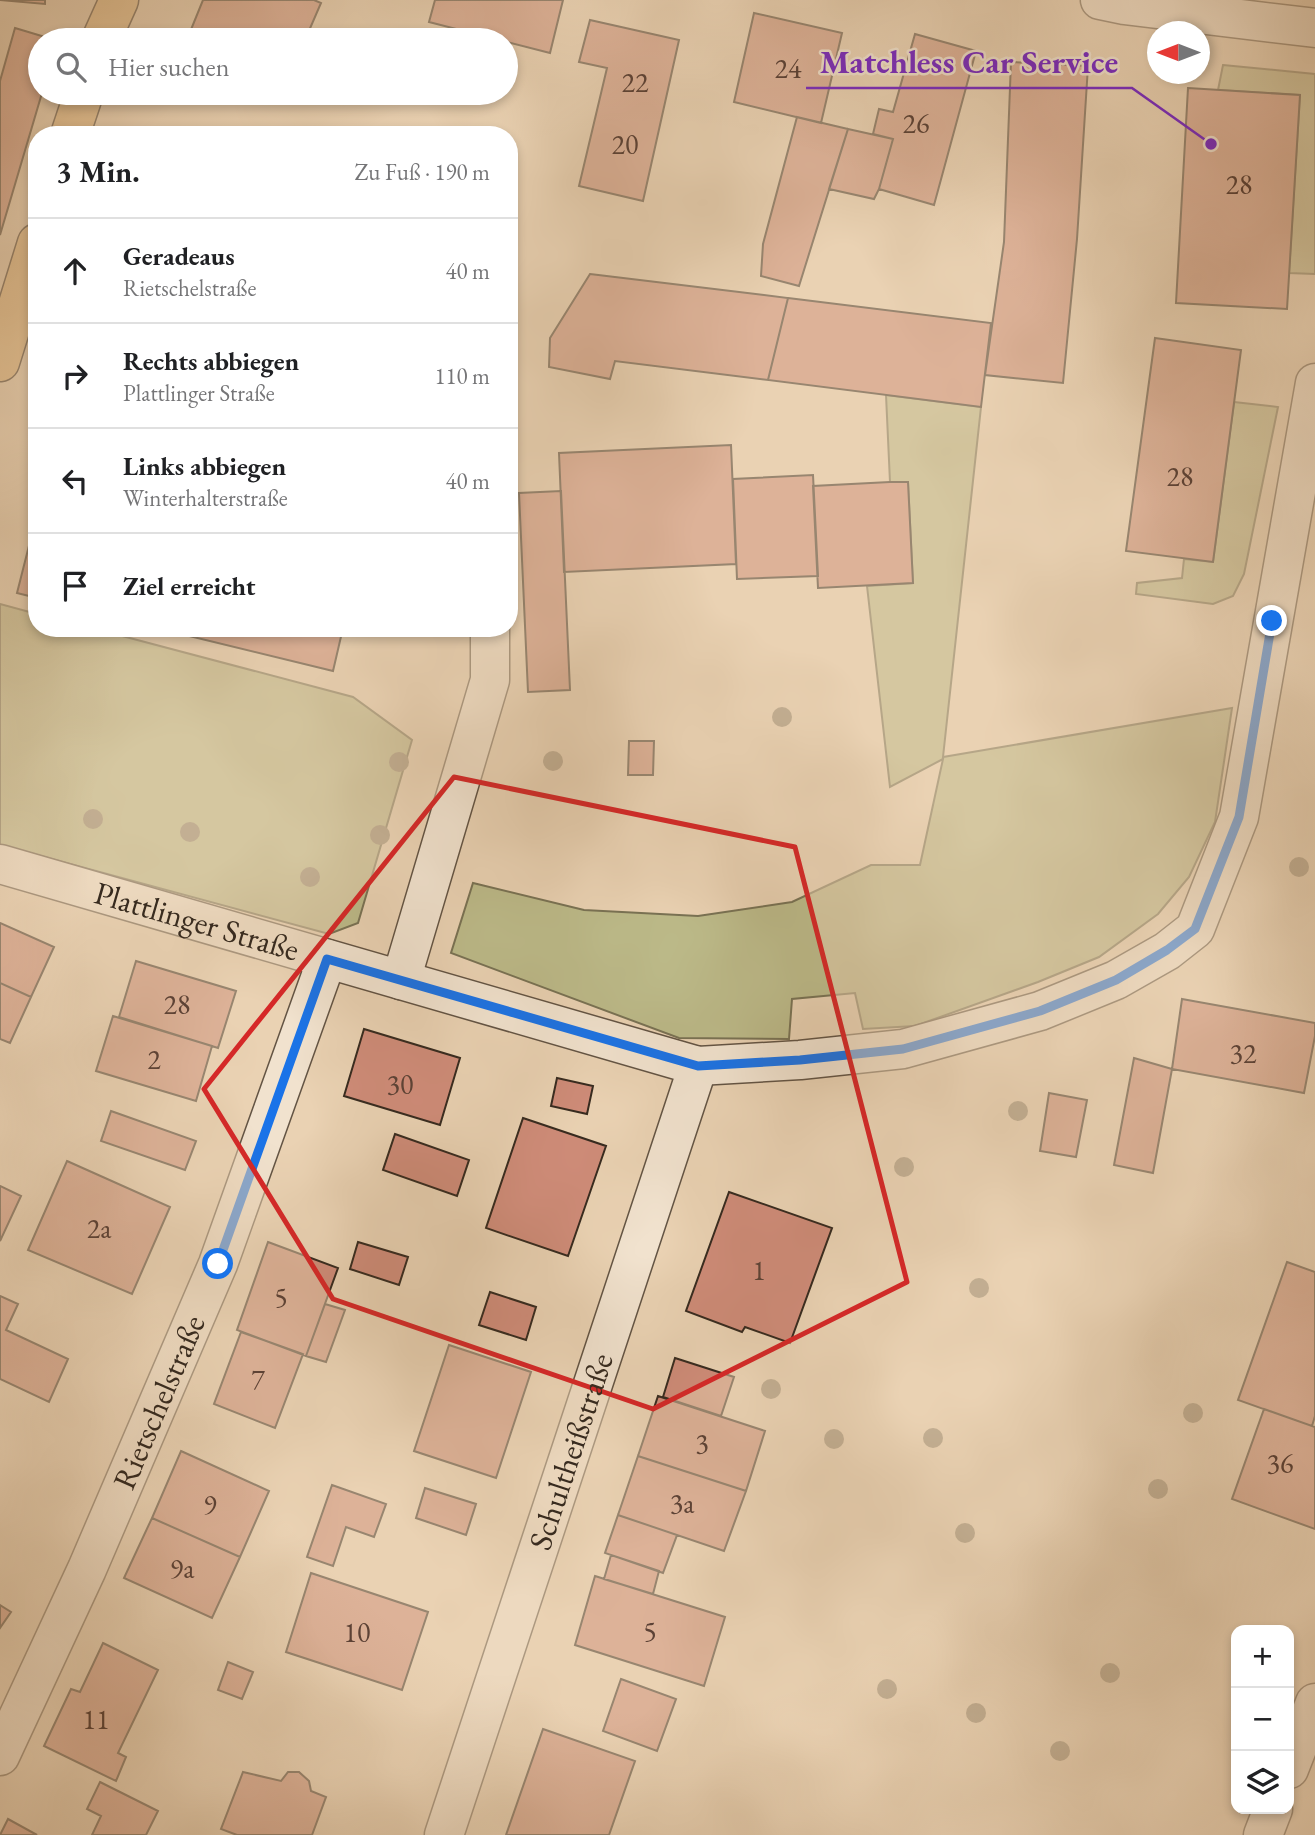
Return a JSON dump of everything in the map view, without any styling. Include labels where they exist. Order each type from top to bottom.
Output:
[{"type":"main road","points":[[106,28],[119,0]]},
{"type":"main road","points":[[73,126],[80,105]]},
{"type":"main road","points":[[0,362],[28,272]]},
{"type":"street","points":[[1100,0],[1315,29]]},
{"type":"street","name":"Plattlinger Straße","points":[[0,864],[698,1066],[800,1060],[903,1049],[1027,1015],[1116,980],[1167,950],[1195,929],[1239,817],[1315,383]]},
{"type":"street","points":[[401,980],[490,680],[490,637]]},
{"type":"street","name":"Rietschelstraße","points":[[0,1756],[87,1569],[218,1264],[327,959]]},
{"type":"street","name":"Schultheißstraße","points":[[444,1835],[698,1066]]},
{"type":"street","points":[[1294,1756],[1315,1703]]},
{"type":"street","points":[[1263,1835],[1271,1814]]},
{"type":"highlighted area","points":[[454,777],[795,847],[907,1282],[653,1409],[333,1299],[204,1089]]},
{"type":"shaded area","points":[[1223,65],[1315,74],[1315,274],[1289,273],[1300,95],[1218,90]]},
{"type":"shaded area","points":[[886,395],[981,407],[943,757],[1232,708],[1215,822],[1189,877],[1158,914],[1099,957],[1038,982],[915,1026],[863,1029],[855,993],[792,999],[789,1039],[679,1038],[451,953],[473,883],[584,910],[698,916],[792,902],[871,865],[920,865],[943,759],[890,787],[867,586],[913,583],[908,482],[890,482]]},
{"type":"shaded area","points":[[1234,402],[1278,407],[1244,574],[1233,596],[1213,604],[1136,594],[1137,583],[1182,578],[1184,559],[1213,562]]},
{"type":"shaded area","points":[[0,604],[28,612],[28,637],[126,637],[353,697],[412,740],[358,923],[329,934],[0,845]]},
{"type":"building","points":[[0,0],[45,0],[45,4]]},
{"type":"building","points":[[203,0],[314,0],[321,3],[310,28],[192,28]]},
{"type":"building","points":[[435,0],[563,0],[550,53],[518,45],[518,28],[452,28],[429,22]]},
{"type":"building","points":[[754,13],[842,33],[821,123],[734,102]]},
{"type":"building","points":[[590,20],[679,40],[643,201],[579,186],[607,68],[579,62]]},
{"type":"building","points":[[15,28],[28,32],[28,105],[38,105],[32,126],[28,126],[28,140],[0,235],[0,81]]},
{"type":"building","points":[[915,34],[976,51],[934,205],[879,189],[893,139],[873,134],[879,109],[893,112]]},
{"type":"building","points":[[1011,62],[1088,66],[1077,239],[1063,383],[985,375],[1004,242]]},
{"type":"building","points":[[1188,88],[1300,95],[1287,309],[1176,303]]},
{"type":"building","points":[[797,117],[848,129],[799,286],[761,276],[763,244]]},
{"type":"building","points":[[848,129],[893,139],[874,199],[829,189]]},
{"type":"building","points":[[590,274],[788,298],[768,380],[615,361],[610,379],[549,367],[550,338]]},
{"type":"building","points":[[788,298],[991,323],[981,407],[768,380]]},
{"type":"building","points":[[1155,338],[1241,350],[1213,562],[1126,551]]},
{"type":"building","points":[[731,445],[736,564],[564,572],[559,453]]},
{"type":"building","points":[[813,475],[818,576],[737,579],[733,479]]},
{"type":"building","points":[[908,482],[913,583],[818,588],[813,486]]},
{"type":"building","points":[[561,491],[570,690],[528,692],[519,493]]},
{"type":"building","points":[[28,550],[28,596],[17,593]]},
{"type":"building","points":[[193,637],[341,637],[333,671]]},
{"type":"building","points":[[629,741],[654,741],[653,775],[628,775]]},
{"type":"building","points":[[0,923],[54,947],[31,997],[0,983]]},
{"type":"building","points":[[136,961],[236,991],[218,1048],[119,1017]]},
{"type":"building","points":[[0,983],[31,997],[10,1043],[0,1039]]},
{"type":"building","points":[[1182,999],[1315,1023],[1304,1093],[1172,1069]]},
{"type":"building","points":[[113,1016],[212,1046],[196,1101],[96,1071]]},
{"type":"building","points":[[364,1029],[460,1058],[440,1125],[344,1096]]},
{"type":"building","points":[[1134,1058],[1172,1069],[1153,1173],[1114,1165]]},
{"type":"building","points":[[557,1078],[593,1086],[587,1114],[551,1106]]},
{"type":"building","points":[[1049,1093],[1087,1100],[1076,1157],[1040,1151]]},
{"type":"building","points":[[111,1111],[196,1141],[185,1170],[101,1141]]},
{"type":"building","points":[[523,1118],[606,1146],[568,1256],[486,1228]]},
{"type":"building","points":[[395,1134],[469,1160],[457,1196],[383,1170]]},
{"type":"building","points":[[67,1161],[170,1207],[132,1294],[28,1250]]},
{"type":"building","points":[[0,1186],[21,1196],[0,1241]]},
{"type":"building","points":[[729,1192],[832,1228],[790,1343],[745,1327],[742,1332],[686,1311]]},
{"type":"building","points":[[268,1242],[338,1268],[306,1356],[237,1330]]},
{"type":"building","points":[[358,1242],[408,1257],[399,1285],[350,1269]]},
{"type":"building","points":[[1287,1262],[1315,1272],[1315,1416],[1312,1426],[1238,1400]]},
{"type":"building","points":[[490,1292],[536,1307],[526,1340],[479,1325]]},
{"type":"building","points":[[0,1296],[18,1304],[6,1330],[68,1359],[49,1402],[0,1379]]},
{"type":"building","points":[[325,1304],[345,1310],[326,1362],[306,1356]]},
{"type":"building","points":[[241,1332],[303,1354],[275,1428],[214,1404]]},
{"type":"building","points":[[449,1345],[531,1372],[496,1478],[414,1451]]},
{"type":"building","points":[[675,1358],[734,1377],[721,1416],[663,1397]]},
{"type":"building","points":[[658,1396],[765,1431],[746,1491],[638,1456]]},
{"type":"building","points":[[1264,1409],[1315,1427],[1315,1529],[1232,1499]]},
{"type":"building","points":[[181,1451],[269,1491],[240,1557],[152,1518]]},
{"type":"building","points":[[638,1456],[746,1491],[724,1551],[618,1515]]},
{"type":"building","points":[[332,1485],[386,1504],[374,1537],[346,1527],[333,1566],[307,1557]]},
{"type":"building","points":[[425,1488],[476,1504],[466,1535],[416,1518]]},
{"type":"building","points":[[618,1515],[677,1535],[663,1573],[605,1553]]},
{"type":"building","points":[[152,1518],[240,1557],[212,1618],[124,1578]]},
{"type":"building","points":[[611,1555],[659,1571],[653,1594],[604,1579]]},
{"type":"building","points":[[311,1573],[428,1612],[402,1690],[286,1652]]},
{"type":"building","points":[[595,1576],[725,1617],[704,1686],[575,1645]]},
{"type":"building","points":[[0,1605],[11,1612],[0,1628]]},
{"type":"building","points":[[103,1643],[158,1670],[118,1753],[126,1757],[116,1781],[44,1746],[71,1689],[80,1692]]},
{"type":"building","points":[[228,1662],[253,1672],[242,1699],[218,1690]]},
{"type":"building","points":[[621,1679],[676,1699],[657,1751],[603,1731]]},
{"type":"building","points":[[543,1729],[635,1761],[609,1835],[506,1835]]},
{"type":"building","points":[[243,1772],[281,1781],[288,1772],[299,1772],[309,1781],[311,1791],[326,1797],[312,1835],[237,1835],[221,1829]]},
{"type":"building","points":[[100,1782],[158,1811],[146,1835],[92,1835],[101,1816],[87,1809]]},
{"type":"building","points":[[8,1819],[37,1835],[0,1835]]},
{"type":"place","name":"Matchless Car Service","points":[[1211,144]]},
{"type":"route","points":[[218,1264],[327,959],[698,1066],[800,1060],[903,1049],[1040,1011],[1116,980],[1167,950],[1195,929],[1239,817],[1272,621]]}]
